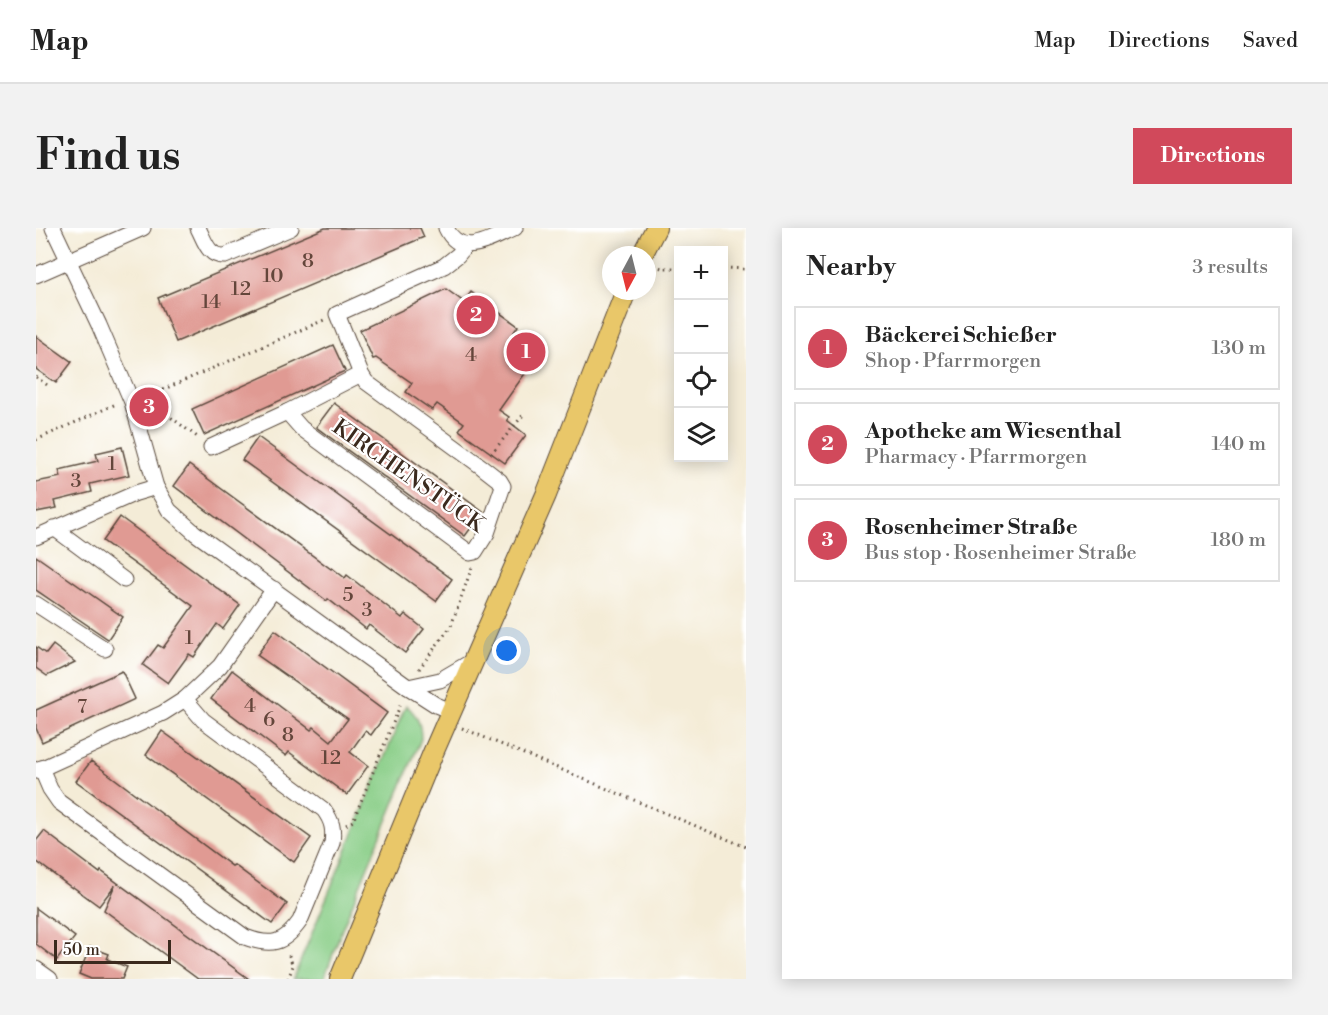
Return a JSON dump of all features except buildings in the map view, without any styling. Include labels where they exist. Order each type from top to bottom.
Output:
[{"type":"main road","points":[[647,246],[656,228]]},
{"type":"main road","points":[[340,979],[448,717],[546,495],[622,300]]},
{"type":"street","points":[[53,228],[132,402],[156,487],[162,500],[181,522],[436,705],[448,717]]},
{"type":"street","points":[[36,275],[143,228]]},
{"type":"street","points":[[198,228],[211,253],[220,256],[291,228]]},
{"type":"street","points":[[446,228],[450,237],[466,245],[481,244],[494,233],[515,228]]},
{"type":"street","points":[[337,314],[444,266],[466,245]]},
{"type":"street","name":"KIRCHENSTÜCK","points":[[287,412],[301,428],[472,554],[488,533],[503,491],[500,481],[371,386],[361,374],[337,314]]},
{"type":"street","name":"KIRCHENSTÜCK","points":[[211,447],[361,374]]},
{"type":"street","points":[[36,537],[136,493],[156,487]]},
{"type":"street","points":[[54,528],[124,580]]},
{"type":"street","points":[[185,699],[203,720],[324,810],[330,819],[333,830],[332,843],[300,921],[284,940],[271,943],[245,937],[59,802],[39,770],[163,713],[185,699],[220,666],[274,589]]},
{"type":"street","points":[[36,604],[105,649]]},
{"type":"street","points":[[408,687],[440,680],[475,659]]},
{"type":"street","points":[[36,969],[50,979]]},
{"type":"path","points":[[656,266],[674,268]]},
{"type":"path","points":[[728,268],[746,269]]},
{"type":"path","points":[[36,440],[114,404],[132,402],[337,314]]},
{"type":"path","points":[[36,377],[50,387]]},
{"type":"path","points":[[137,419],[165,413],[211,447]]},
{"type":"path","points":[[482,467],[510,428],[524,414]]},
{"type":"path","points":[[333,830],[353,821],[408,687],[424,659],[451,626],[472,570],[472,554]]},
{"type":"path","points":[[448,717],[746,847]]},
{"type":"path","points":[[284,940],[293,966],[288,979]]},
{"type":"green space","points":[[406,705],[418,720],[421,739],[342,929],[324,979],[293,979]]},
{"type":"place","name":"Apotheke am Wiesenthal","points":[[476,315]]},
{"type":"place","name":"Bäckerei Schießer","points":[[526,352]]},
{"type":"place","name":"Rosenheimer Straße","points":[[149,407]]}]
